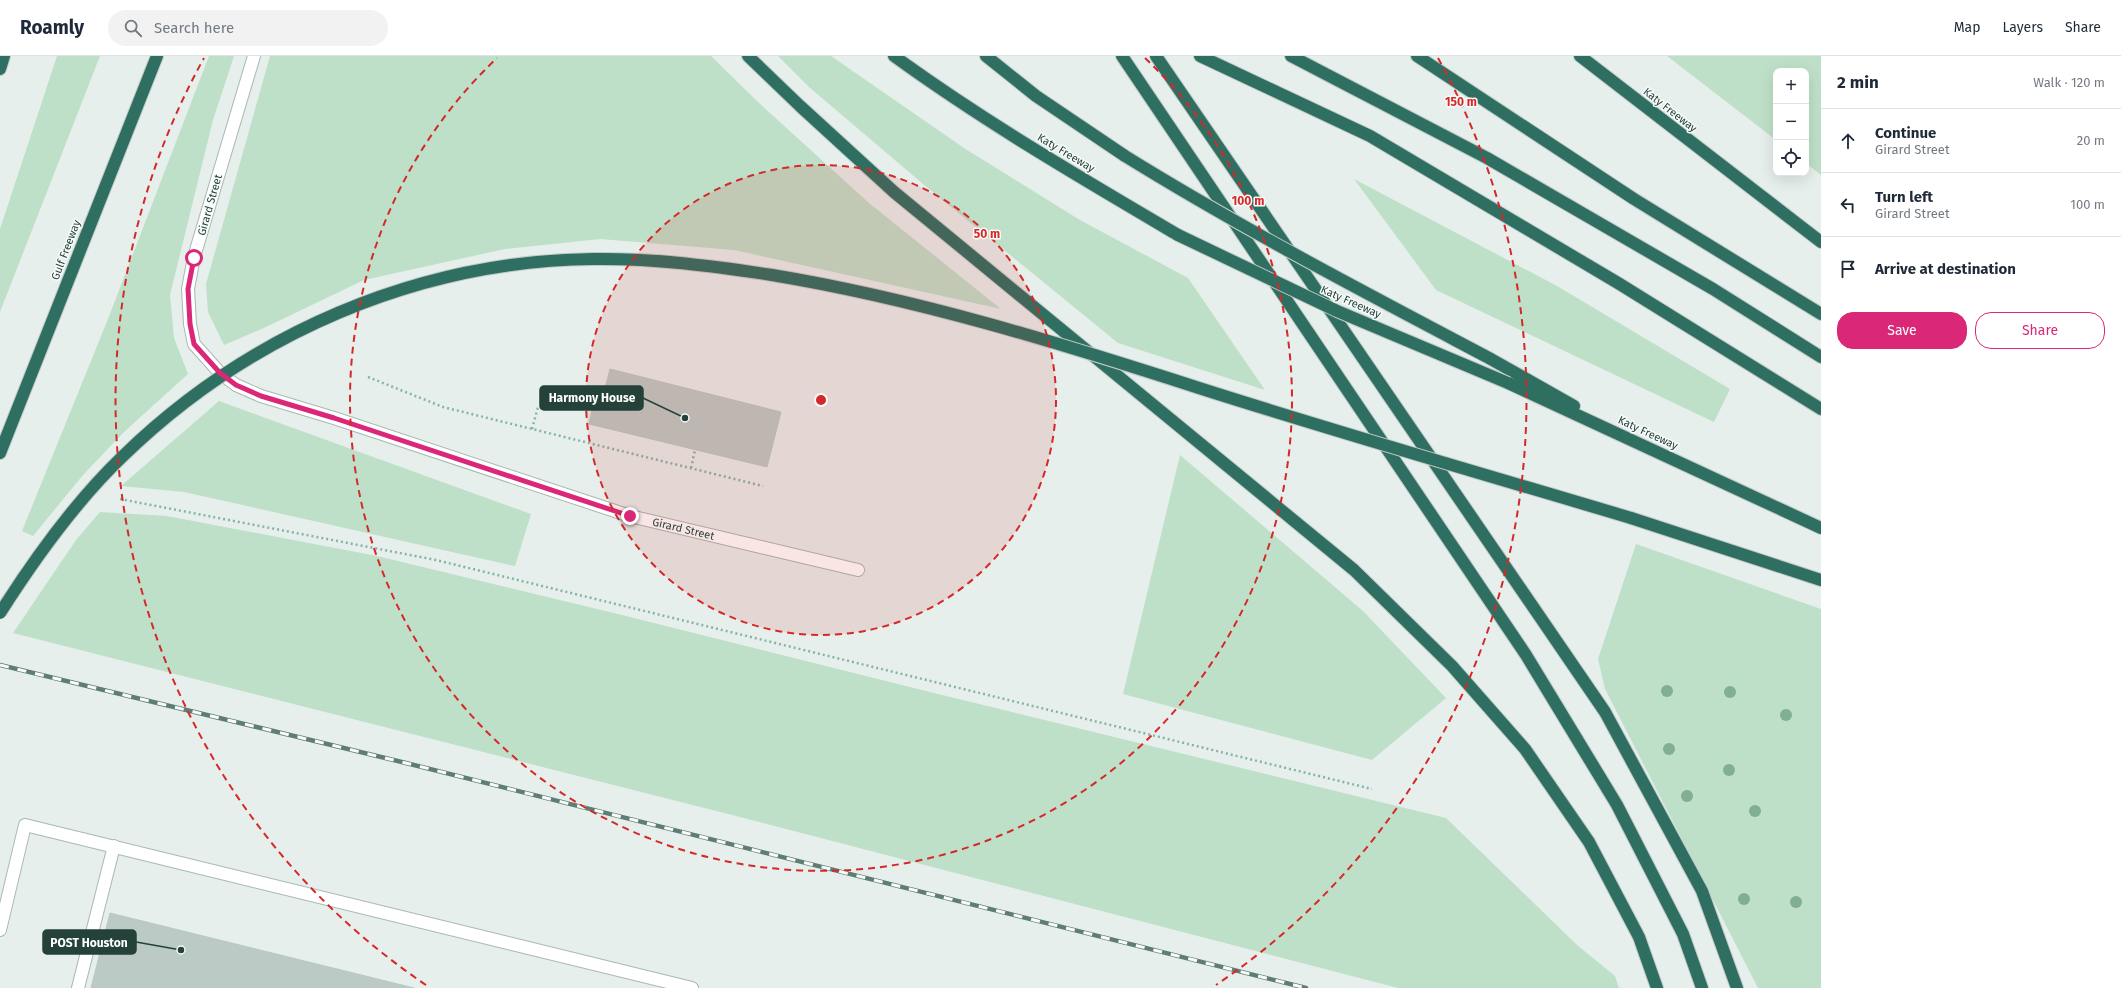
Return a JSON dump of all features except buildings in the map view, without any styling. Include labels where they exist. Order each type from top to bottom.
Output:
[{"type":"highway","points":[[0,69],[4,56]]},
{"type":"highway","name":"Gulf Freeway","points":[[0,453],[156,56]]},
{"type":"highway","points":[[748,56],[894,192],[1354,570],[1452,666],[1525,749],[1589,842],[1639,937],[1658,988]]},
{"type":"highway","name":"Katy Freeway","points":[[894,56],[930,82],[1048,159],[1178,235],[1337,311],[1508,383],[1821,528]]},
{"type":"highway","points":[[986,56],[1036,96],[1125,156],[1189,195],[1269,241],[1489,358],[1659,453]]},
{"type":"highway","points":[[1122,56],[1526,655],[1617,805],[1683,934],[1702,988]]},
{"type":"highway","points":[[1156,56],[1605,712],[1702,891],[1737,988]]},
{"type":"highway","points":[[1200,56],[1370,136],[1618,283],[1821,409]]},
{"type":"highway","points":[[1291,56],[1488,158],[1713,289],[1821,357]]},
{"type":"highway","points":[[1416,56],[1634,199],[1821,314]]},
{"type":"highway","name":"Katy Freeway","points":[[1580,56],[1821,242]]},
{"type":"highway","points":[[0,613],[54,537],[84,499],[119,460],[183,402],[231,368],[319,321],[359,303],[462,273],[557,261],[602,259],[704,265],[819,283],[892,298],[1117,361],[1269,410],[1631,518],[1821,580]]},
{"type":"street","name":"Girard Street","points":[[254,56],[194,258],[188,289],[190,324],[194,344],[220,373],[236,385],[261,396],[334,418],[630,516],[858,570]]},
{"type":"street","points":[[0,930],[25,825],[692,988]]},
{"type":"street","points":[[78,988],[114,846]]},
{"type":"path","points":[[368,376],[444,407],[763,486]]},
{"type":"path","points":[[532,429],[538,407],[583,395],[595,398]]},
{"type":"path","points":[[691,468],[695,450]]},
{"type":"path","points":[[120,499],[436,560],[1372,790]]},
{"type":"green space","points":[[57,56],[100,56],[0,312],[0,229]]},
{"type":"green space","points":[[209,56],[234,56],[213,120],[170,295],[174,338],[188,374],[124,432],[83,475],[33,536],[22,531],[108,319]]},
{"type":"green space","points":[[270,56],[711,56],[758,102],[869,203],[1001,309],[734,250],[600,239],[505,249],[364,280],[266,327],[224,345],[208,312],[206,284]]},
{"type":"green space","points":[[778,56],[831,56],[964,148],[1080,220],[1188,278],[1265,390],[1118,343],[923,184],[809,87]]},
{"type":"green space","points":[[1667,56],[1821,56],[1821,175],[1809,165],[1809,68],[1773,68],[1773,138]]},
{"type":"green space","points":[[1354,179],[1557,286],[1730,389],[1714,422],[1436,290]]},
{"type":"green space","points":[[219,401],[531,514],[515,566],[184,492],[121,486]]},
{"type":"green space","points":[[1180,455],[1363,611],[1446,698],[1372,760],[1123,694]]},
{"type":"green space","points":[[100,512],[167,516],[377,556],[1446,818],[1577,945],[1615,976],[1619,988],[1398,988],[736,816],[13,633],[76,540]]},
{"type":"green space","points":[[1636,544],[1821,609],[1821,988],[1758,988],[1605,689],[1598,659]]},
{"type":"railway","points":[[0,665],[410,764],[1306,988]]},
{"type":"place","name":"Harmony House","points":[[685,418]]},
{"type":"place","name":"POST Houston","points":[[181,950]]},
{"type":"route","points":[[194,258],[188,289],[190,324],[194,344],[220,373],[236,385],[261,396],[334,418],[630,516]]}]
